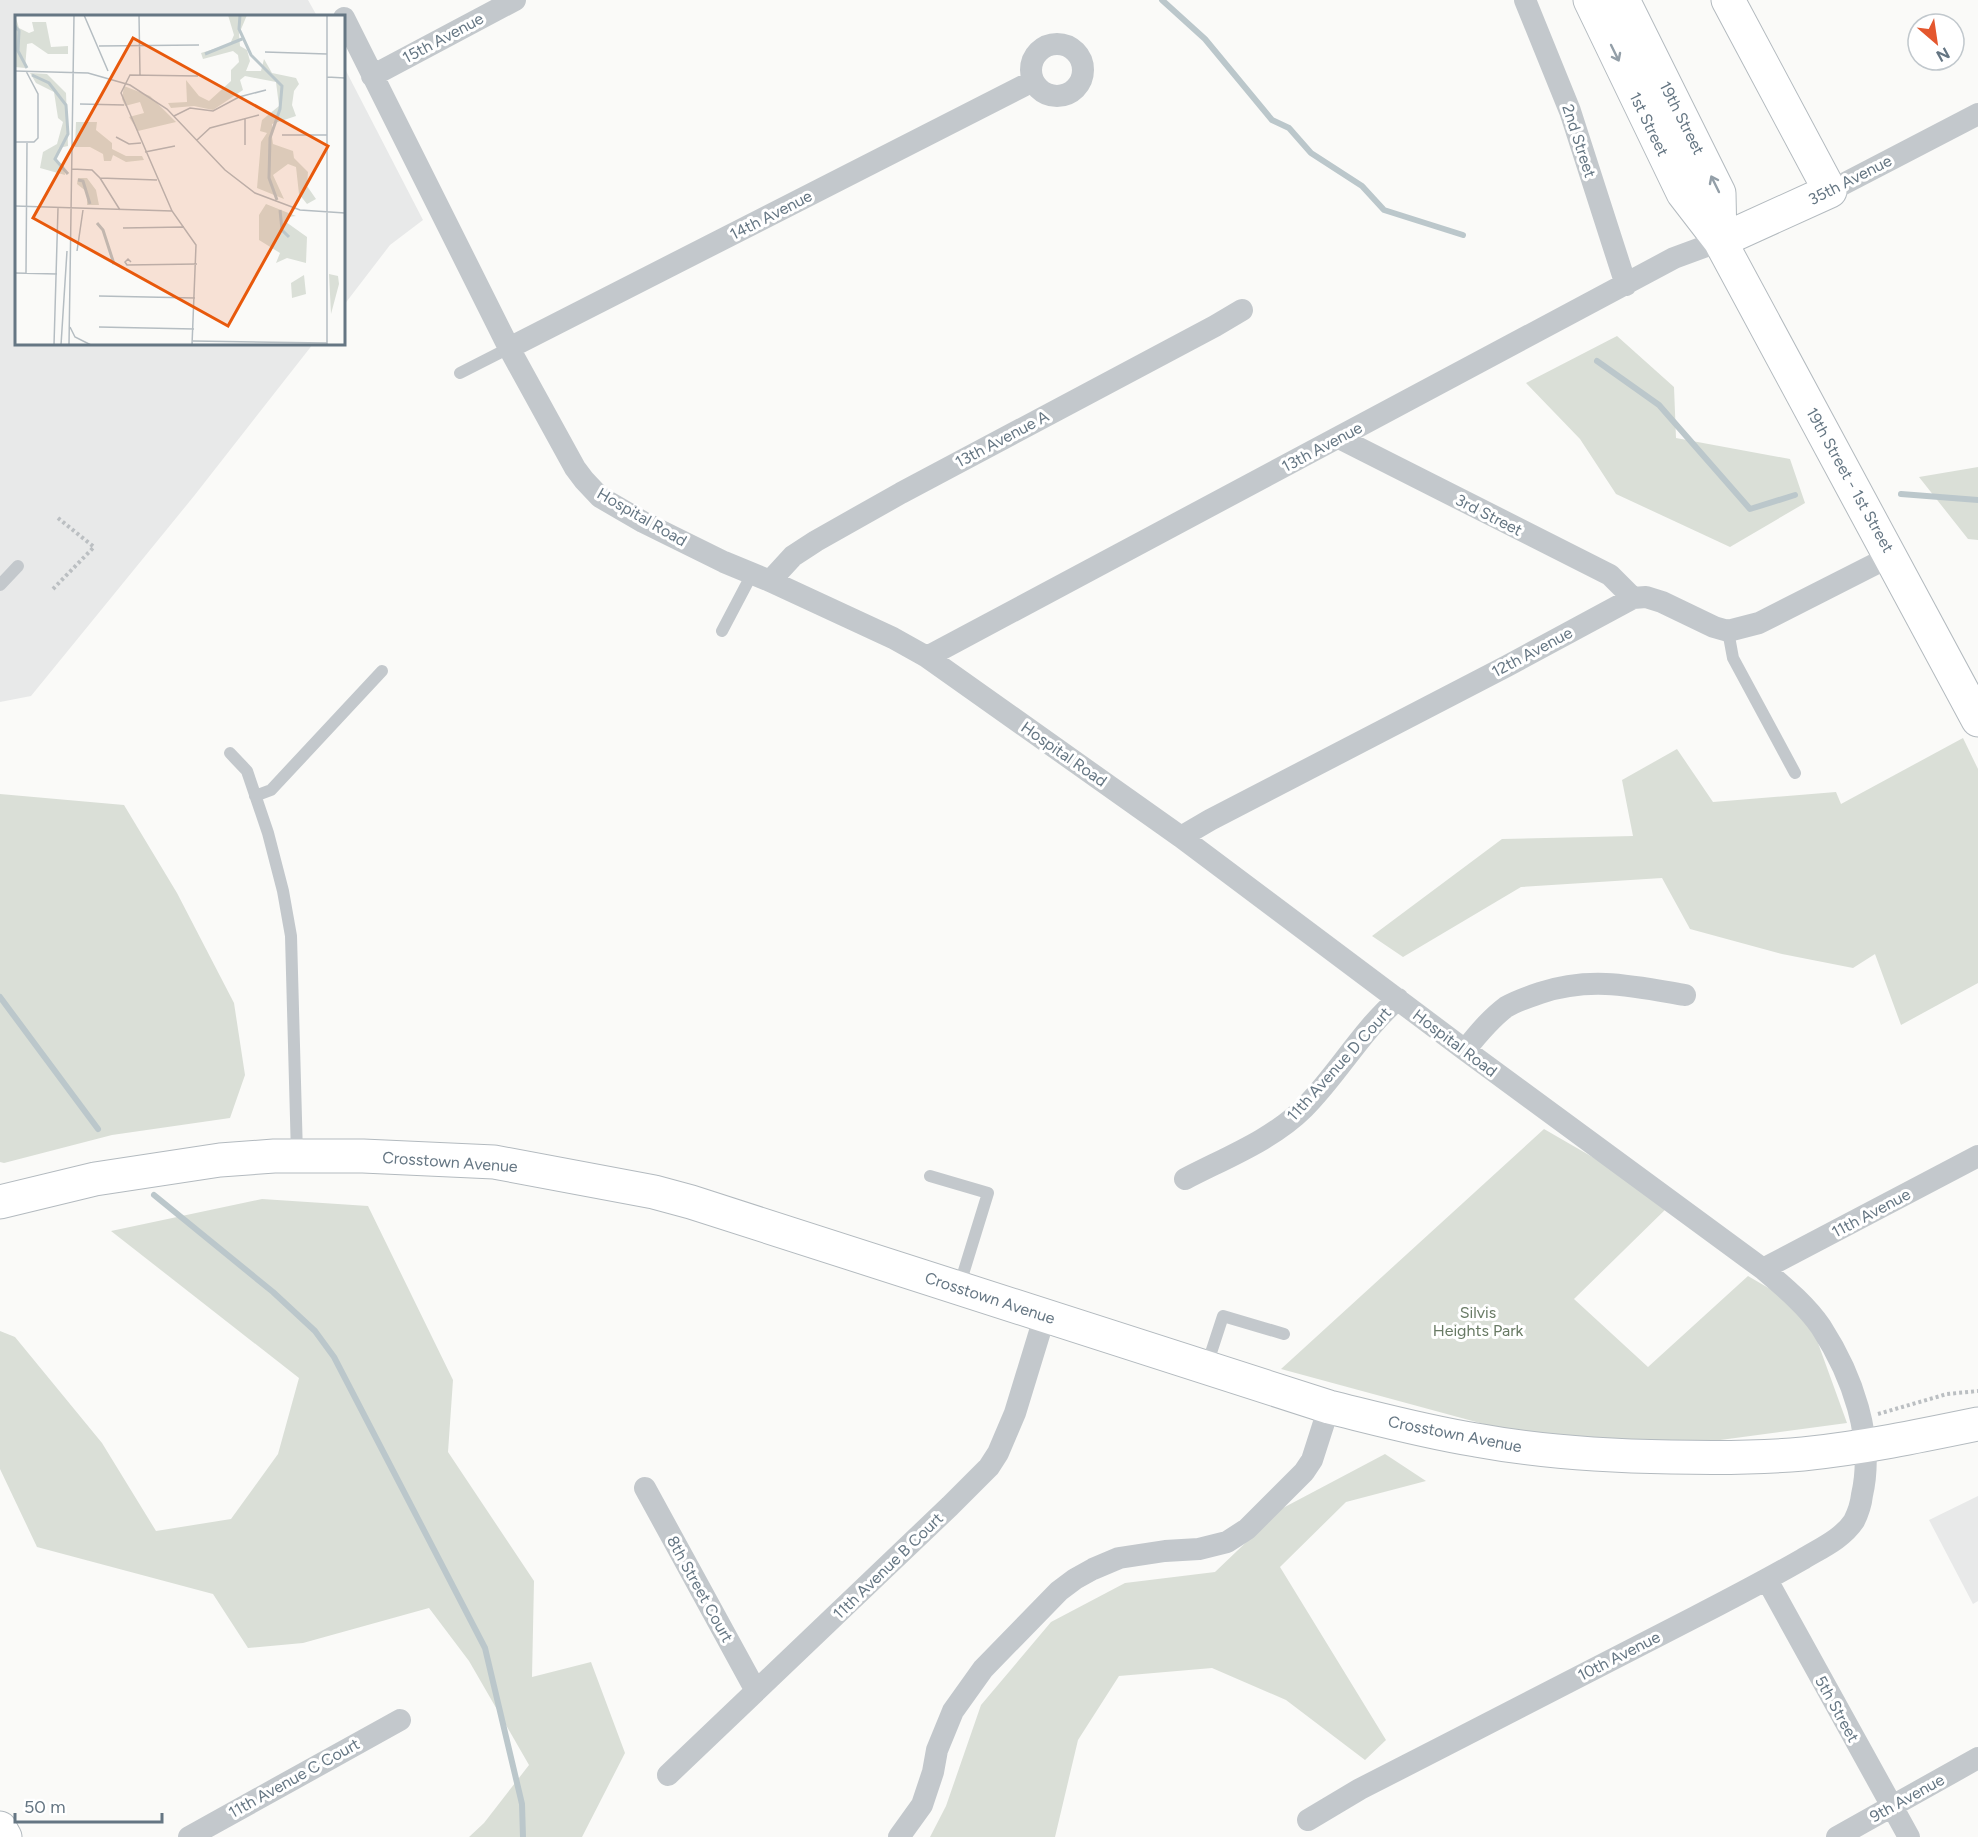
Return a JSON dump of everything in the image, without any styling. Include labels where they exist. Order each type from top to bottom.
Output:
[{"type":"street","name":"Hospital Road","points":[[335,0],[342,15]]},
{"type":"street","name":"15th Avenue","points":[[372,76],[515,0]]},
{"type":"street","name":"2nd Street","points":[[1525,0],[1570,111],[1626,285]]},
{"type":"street","name":"1st Street","points":[[1590,0],[1683,193],[1720,241]]},
{"type":"street","name":"19th Street","points":[[1623,0],[1719,193],[1720,241]]},
{"type":"street","points":[[1728,0],[1830,191]]},
{"type":"street","name":"Hospital Road","points":[[345,21],[509,348],[575,468],[600,497],[724,562],[761,577],[927,657],[1181,837],[1464,1050],[1763,1269],[1797,1298],[1820,1326],[1850,1384],[1861,1419],[1865,1445]]},
{"type":"street","name":"14th Avenue","points":[[509,348],[1033,81]]},
{"type":"street","name":"35th Avenue","points":[[1720,241],[1830,191],[1978,114]]},
{"type":"street","name":"13th Avenue","points":[[927,657],[1674,258],[1720,241]]},
{"type":"street","name":"19th Street - 1st Street","points":[[1720,241],[1978,720]]},
{"type":"street","name":"13th Avenue A","points":[[761,577],[816,541],[901,493],[1242,310]]},
{"type":"street","name":"3rd Street","points":[[1339,438],[1610,575],[1634,598]]},
{"type":"street","points":[[1634,598],[1646,597],[1662,602],[1714,627],[1728,631],[1759,623],[1891,556]]},
{"type":"street","name":"12th Avenue","points":[[1181,837],[1634,598]]},
{"type":"street","points":[[1464,1050],[1490,1020],[1507,1007],[1521,999],[1552,989],[1602,983],[1637,986],[1685,995]]},
{"type":"street","name":"11th Avenue D Court","points":[[1185,1179],[1268,1136],[1290,1121],[1316,1094],[1380,1014],[1398,999]]},
{"type":"street","name":"Crosstown Avenue","points":[[2,1200],[95,1179],[220,1160],[297,1156],[363,1156],[494,1162],[643,1190],[691,1202],[1329,1407],[1475,1440],[1539,1450],[1601,1456],[1730,1458],[1804,1454],[1898,1440],[1978,1424]]},
{"type":"street","name":"11th Avenue","points":[[1763,1269],[1978,1156]]},
{"type":"street","name":"11th Avenue B Court","points":[[668,1775],[989,1467],[998,1453],[1015,1413],[1045,1316]]},
{"type":"street","points":[[899,1837],[922,1805],[933,1772],[937,1750],[953,1711],[982,1670],[1039,1611],[1075,1579],[1119,1558],[1206,1548],[1237,1537],[1304,1472],[1311,1460],[1329,1407]]},
{"type":"street","name":"10th Avenue","points":[[1308,1820],[1360,1789],[1767,1580],[1833,1541],[1846,1531],[1855,1519],[1867,1477],[1865,1445]]},
{"type":"street","name":"8th Street Court","points":[[645,1488],[756,1691]]},
{"type":"street","name":"5th Street","points":[[1767,1580],[1909,1837]]},
{"type":"street","name":"11th Avenue C Court","points":[[189,1837],[400,1720]]},
{"type":"street","name":"9th Avenue","points":[[1837,1837],[1978,1758]]},
{"type":"street","points":[[0,1828],[5,1837]]},
{"type":"lane","points":[[460,373],[509,348]]},
{"type":"lane","points":[[0,585],[18,566]]},
{"type":"lane","points":[[722,632],[761,577]]},
{"type":"lane","points":[[1728,631],[1733,658],[1795,773]]},
{"type":"lane","points":[[255,796],[271,790],[382,671]]},
{"type":"lane","points":[[230,753],[247,771],[268,833],[291,936],[297,1156]]},
{"type":"lane","points":[[930,1176],[988,1193],[959,1288]]},
{"type":"lane","points":[[1206,1368],[1223,1316],[1284,1334]]},
{"type":"path","points":[[53,589],[94,547],[58,518]]},
{"type":"path","points":[[1883,1412],[1947,1394],[1978,1391]]},
{"type":"shaded area","points":[[0,0],[308,0],[316,15],[15,15],[15,345],[312,345],[194,496],[31,696],[0,702]]},
{"type":"shaded area","points":[[345,69],[423,220],[390,245],[345,304]]},
{"type":"shaded area","points":[[1978,1496],[1978,1601],[1973,1604],[1929,1520]]},
{"type":"green space","points":[[1617,336],[1674,387],[1676,438],[1790,459],[1805,503],[1730,547],[1616,494],[1580,439],[1526,383]]},
{"type":"green space","points":[[1978,467],[1978,540],[1968,539],[1919,477]]},
{"type":"green space","points":[[1963,738],[1978,769],[1978,983],[1901,1025],[1875,954],[1853,968],[1782,954],[1690,929],[1662,878],[1521,887],[1403,957],[1372,936],[1502,839],[1633,836],[1622,780],[1677,749],[1713,802],[1836,792],[1841,804]]},
{"type":"green space","points":[[0,794],[124,805],[177,893],[234,1003],[245,1075],[230,1118],[112,1135],[4,1163],[0,1162]]},
{"type":"green space","name":"Silvis Heights Park","points":[[1544,1129],[1672,1203],[1574,1299],[1648,1367],[1748,1276],[1806,1310],[1847,1423],[1601,1456],[1281,1369]]},
{"type":"green space","points":[[262,1199],[368,1206],[453,1380],[448,1452],[534,1581],[532,1677],[591,1662],[625,1753],[582,1837],[469,1837],[484,1823],[529,1765],[469,1661],[429,1608],[303,1643],[248,1648],[213,1594],[37,1547],[0,1469],[0,1331],[15,1337],[102,1443],[156,1531],[231,1519],[278,1454],[299,1378],[111,1231]]},
{"type":"green space","points":[[1385,1454],[1426,1481],[1346,1502],[1280,1567],[1386,1740],[1365,1760],[1286,1700],[1212,1668],[1119,1676],[1078,1740],[1055,1837],[930,1837],[946,1806],[981,1705],[1051,1622],[1125,1583],[1215,1572],[1281,1509]]},
{"type":"waterway","points":[[1162,0],[1205,39],[1272,120],[1289,128],[1311,153],[1362,186],[1384,210],[1463,235]]},
{"type":"waterway","points":[[1597,361],[1659,405],[1750,509],[1795,495]]},
{"type":"waterway","points":[[1901,494],[1978,500]]},
{"type":"waterway","points":[[0,997],[98,1129]]},
{"type":"waterway","points":[[154,1195],[273,1292],[315,1331],[334,1357],[485,1648],[522,1804],[523,1837]]}]
